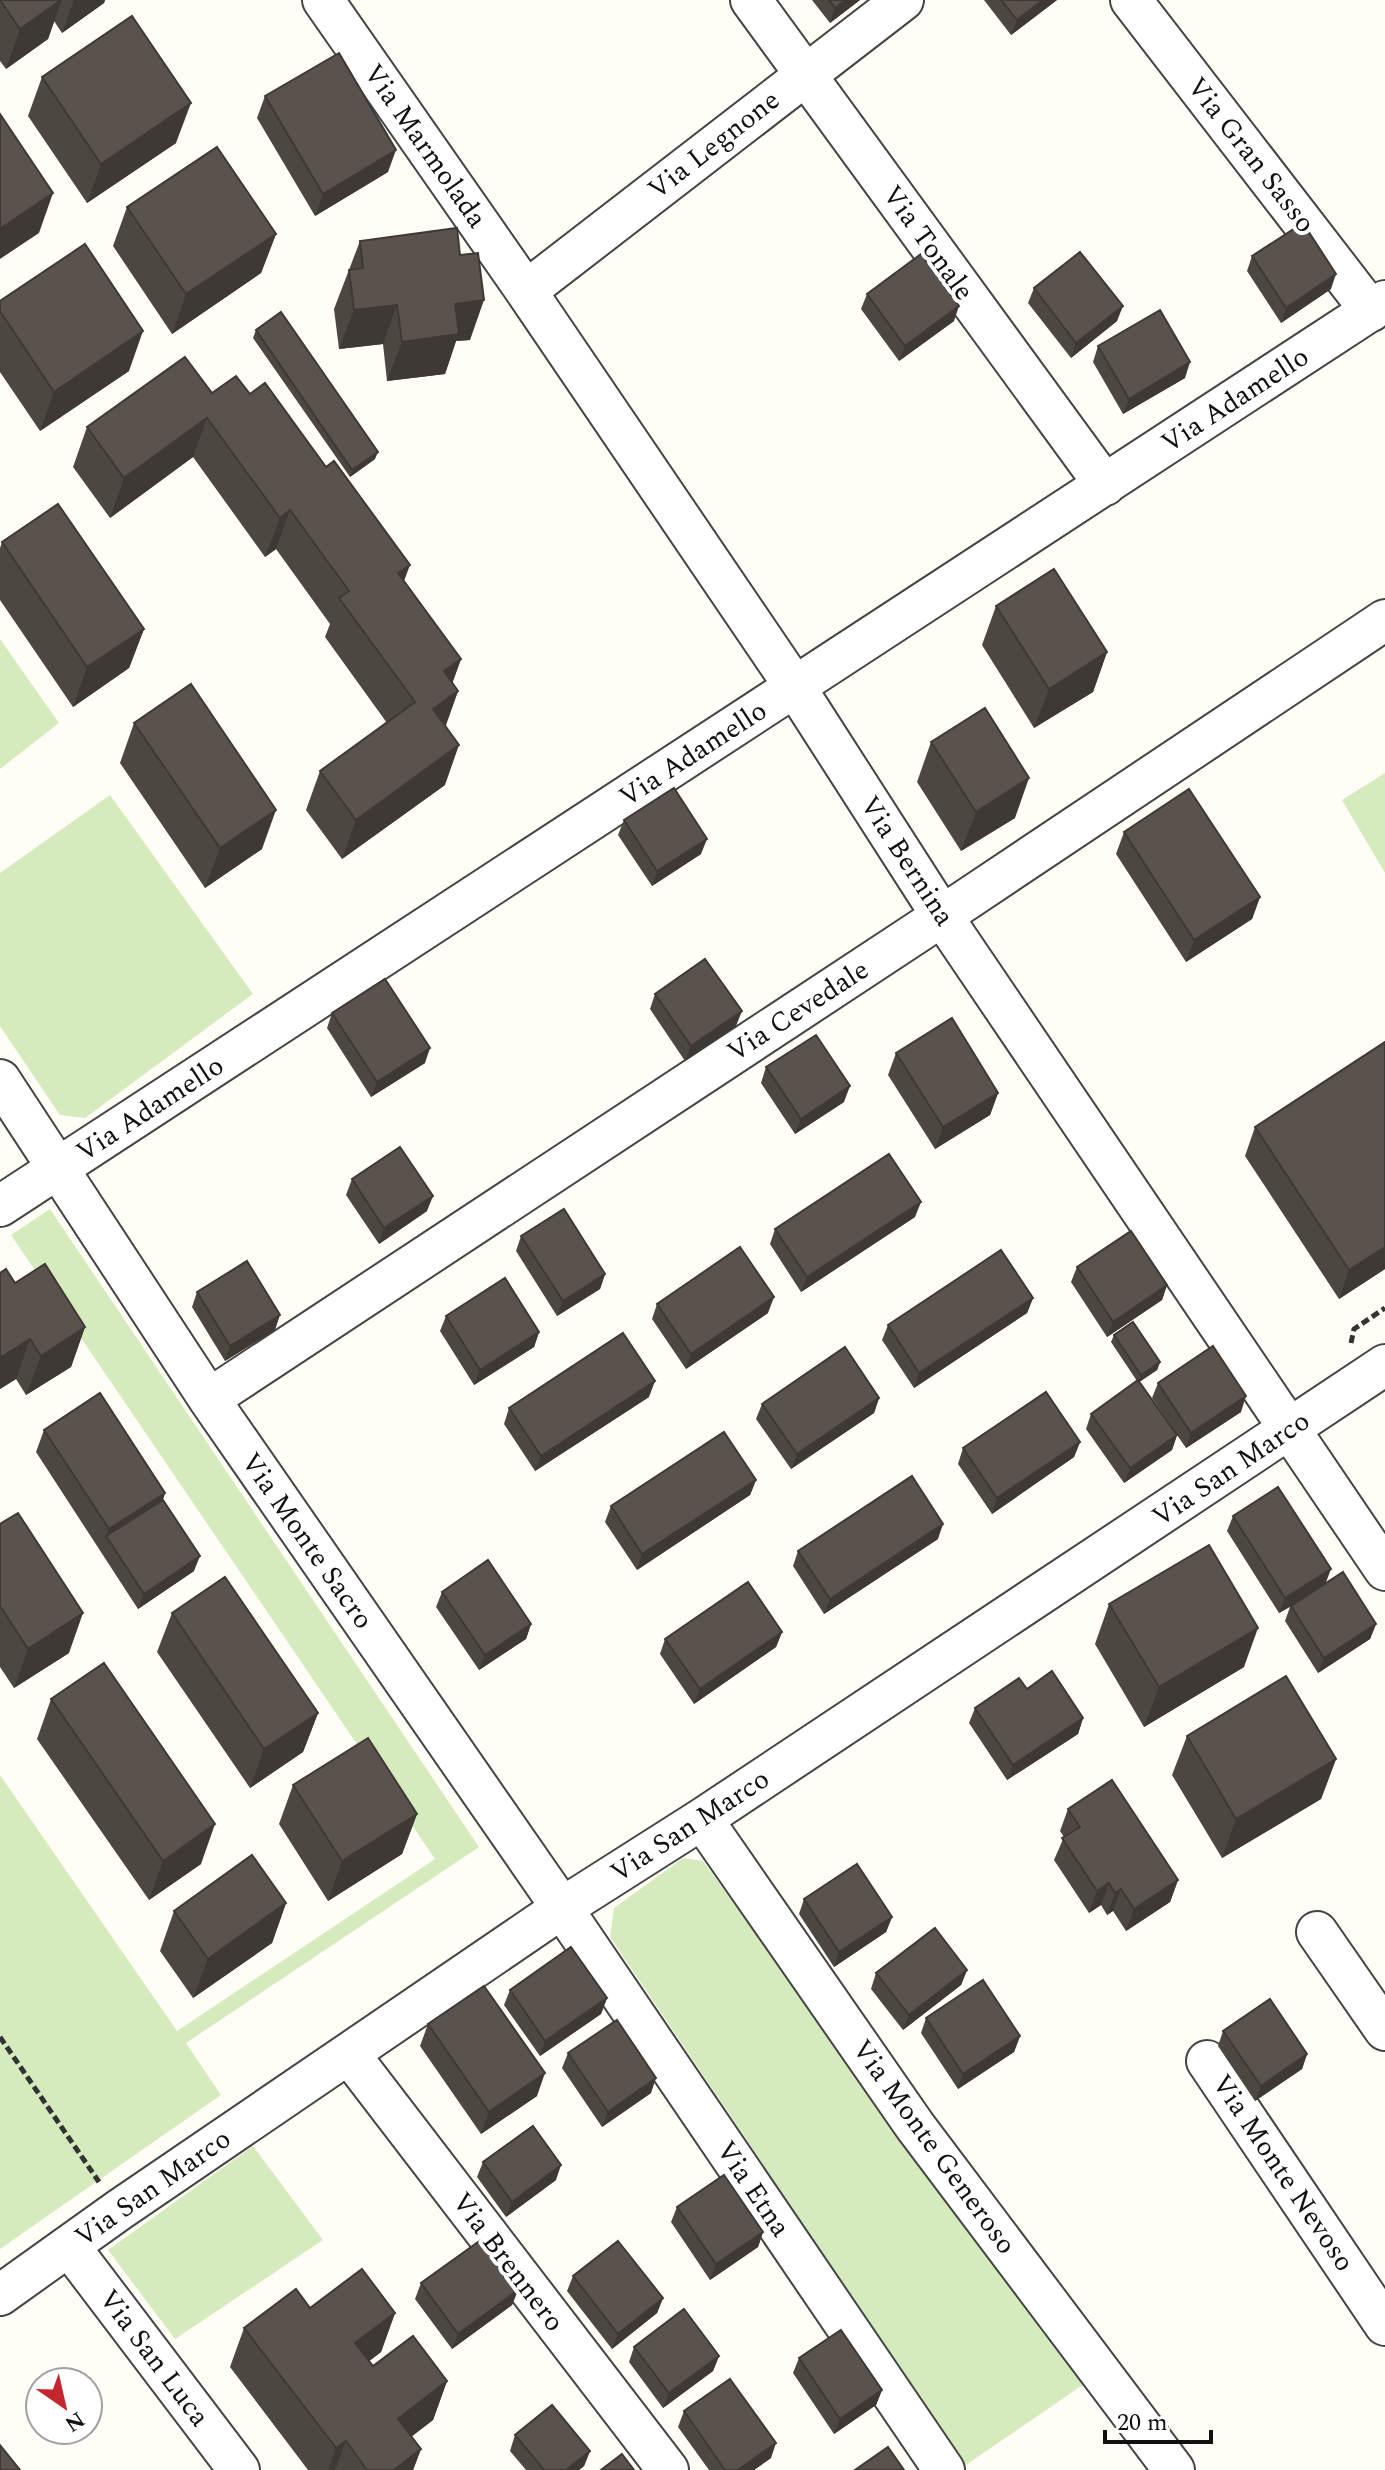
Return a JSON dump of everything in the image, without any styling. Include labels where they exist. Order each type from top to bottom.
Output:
[{"type":"street","name":"Via Marmolada","points":[[323,0],[526,291]]},
{"type":"street","name":"Via Tonale","points":[[751,0],[1105,485]]},
{"type":"street","name":"Via Legnone","points":[[526,291],[903,0]]},
{"type":"street","name":"Via Gran Sasso","points":[[1131,0],[1378,306]]},
{"type":"street","name":"Via Bernina","points":[[526,291],[795,687],[942,916],[1385,1570]]},
{"type":"street","name":"Via Adamello","points":[[0,1206],[1378,306]]},
{"type":"street","name":"Via Cevedale","points":[[209,1399],[1385,620]]},
{"type":"street","name":"Via Monte Sacro","points":[[0,1080],[209,1399],[562,1908]]},
{"type":"street","name":"Via San Marco","points":[[0,2295],[119,2210],[562,1908],[702,1819],[1385,1365]]},
{"type":"street","name":"Via Monte Generoso","points":[[702,1819],[915,2126],[1174,2470]]},
{"type":"street","name":"Via Etna","points":[[562,1908],[944,2470]]},
{"type":"street","points":[[1317,1932],[1385,2030]]},
{"type":"street","name":"Via Brennero","points":[[349,2054],[668,2470]]},
{"type":"street","name":"Via Monte Nevoso","points":[[1207,2061],[1385,2325]]},
{"type":"street","name":"Via San Luca","points":[[69,2246],[239,2470]]},
{"type":"path","points":[[0,2037],[119,2210]]},
{"type":"green space","points":[[0,639],[59,723],[0,769]]},
{"type":"green space","points":[[1385,773],[1385,873],[1342,800]]},
{"type":"green space","points":[[110,795],[253,994],[85,1118],[60,1115],[0,1026],[0,873]]},
{"type":"green space","points":[[50,1209],[479,1847],[186,2043],[221,2095],[0,2249],[0,1775],[177,2031],[435,1859],[11,1235]]},
{"type":"green space","points":[[683,1858],[703,1861],[1084,2384],[966,2465],[610,1937],[614,1908]]},
{"type":"green space","points":[[253,2146],[323,2240],[175,2339],[108,2250]]},
{"type":"building","points":[[0,0],[61,0],[20,29]]},
{"type":"building","points":[[829,0],[846,0],[835,8]]},
{"type":"building","points":[[1001,0],[1043,0],[1017,20]]},
{"type":"building","points":[[132,16],[191,103],[101,164],[42,77]]},
{"type":"building","points":[[339,53],[396,150],[323,194],[265,96]]},
{"type":"building","points":[[0,114],[53,193],[0,229]]},
{"type":"building","points":[[217,147],[276,234],[186,294],[127,207]]},
{"type":"building","points":[[1303,223],[1336,274],[1286,308],[1252,256]]},
{"type":"building","points":[[457,228],[460,255],[478,253],[484,300],[455,304],[459,334],[402,342],[397,305],[354,310],[349,270],[363,268],[360,241]]},
{"type":"building","points":[[85,244],[143,331],[54,392],[0,311],[0,301]]},
{"type":"building","points":[[1080,252],[1123,306],[1076,343],[1034,288]]},
{"type":"building","points":[[921,254],[959,306],[905,346],[867,294]]},
{"type":"building","points":[[1160,310],[1190,362],[1129,399],[1098,346]]},
{"type":"building","points":[[281,312],[378,452],[352,470],[256,330]]},
{"type":"building","points":[[185,357],[212,393],[236,376],[250,394],[265,383],[326,467],[334,461],[410,565],[398,573],[461,659],[444,671],[458,691],[433,709],[459,745],[356,820],[320,771],[415,702],[339,598],[349,591],[290,510],[280,518],[207,418],[124,478],[87,427]]},
{"type":"building","points":[[58,504],[144,629],[87,667],[2,542]]},
{"type":"building","points":[[1054,569],[1107,652],[1049,689],[996,606]]},
{"type":"building","points":[[191,684],[276,810],[220,848],[134,723]]},
{"type":"building","points":[[985,708],[1029,778],[976,812],[931,742]]},
{"type":"building","points":[[674,788],[707,839],[657,871],[624,820]]},
{"type":"building","points":[[1189,789],[1260,897],[1194,940],[1124,832]]},
{"type":"building","points":[[705,959],[742,1011],[691,1046],[655,994]]},
{"type":"building","points":[[385,979],[430,1048],[377,1082],[332,1013]]},
{"type":"building","points":[[952,1018],[998,1093],[943,1127],[896,1053]]},
{"type":"building","points":[[816,1035],[850,1086],[801,1119],[766,1067]]},
{"type":"building","points":[[1385,1042],[1385,1247],[1349,1270],[1255,1127]]},
{"type":"building","points":[[400,1147],[433,1196],[384,1228],[352,1179]]},
{"type":"building","points":[[889,1154],[921,1202],[807,1277],[775,1229]]},
{"type":"building","points":[[564,1209],[605,1274],[563,1301],[521,1236]]},
{"type":"building","points":[[1131,1231],[1167,1285],[1113,1322],[1077,1267]]},
{"type":"building","points":[[740,1247],[774,1297],[691,1354],[657,1304]]},
{"type":"building","points":[[1001,1250],[1033,1298],[919,1373],[888,1325]]},
{"type":"building","points":[[247,1261],[280,1315],[230,1346],[197,1292]]},
{"type":"building","points":[[45,1264],[85,1327],[41,1356],[30,1339],[0,1358],[0,1273],[6,1269],[15,1283]]},
{"type":"building","points":[[505,1278],[539,1332],[480,1370],[446,1316]]},
{"type":"building","points":[[1133,1322],[1160,1362],[1141,1375],[1114,1335]]},
{"type":"building","points":[[623,1333],[655,1381],[541,1456],[509,1408]]},
{"type":"building","points":[[1213,1346],[1246,1396],[1191,1433],[1158,1383]]},
{"type":"building","points":[[845,1347],[879,1398],[797,1454],[762,1404]]},
{"type":"building","points":[[1138,1380],[1177,1435],[1130,1468],[1091,1414]]},
{"type":"building","points":[[1046,1392],[1080,1442],[997,1498],[963,1448]]},
{"type":"building","points":[[100,1393],[165,1493],[109,1529],[44,1430]]},
{"type":"building","points":[[724,1432],[756,1480],[642,1554],[611,1506]]},
{"type":"building","points":[[912,1476],[943,1524],[830,1599],[798,1551]]},
{"type":"building","points":[[1278,1487],[1331,1569],[1285,1598],[1233,1516]]},
{"type":"building","points":[[163,1500],[200,1556],[144,1594],[106,1536]]},
{"type":"building","points":[[18,1513],[83,1613],[28,1649],[0,1606],[0,1524]]},
{"type":"building","points":[[1209,1545],[1258,1628],[1159,1687],[1109,1604]]},
{"type":"building","points":[[488,1560],[531,1624],[485,1655],[442,1592]]},
{"type":"building","points":[[1343,1572],[1376,1624],[1324,1658],[1291,1606]]},
{"type":"building","points":[[225,1577],[318,1713],[264,1749],[172,1613]]},
{"type":"building","points":[[748,1582],[782,1632],[700,1689],[665,1639]]},
{"type":"building","points":[[104,1663],[215,1824],[163,1861],[51,1699]]},
{"type":"building","points":[[1052,1671],[1083,1718],[1013,1765],[975,1708],[1019,1678],[1027,1689]]},
{"type":"building","points":[[1286,1676],[1336,1759],[1236,1819],[1187,1736]]},
{"type":"building","points":[[368,1738],[417,1814],[342,1861],[293,1785]]},
{"type":"building","points":[[1112,1780],[1178,1880],[1134,1909],[1121,1889],[1115,1893],[1109,1883],[1097,1891],[1062,1838],[1080,1827],[1068,1809]]},
{"type":"building","points":[[252,1855],[286,1903],[208,1959],[174,1911]]},
{"type":"building","points":[[857,1864],[892,1917],[839,1952],[804,1899]]},
{"type":"building","points":[[935,1928],[967,1970],[909,2015],[876,1973]]},
{"type":"building","points":[[571,1947],[607,1998],[545,2041],[510,1990]]},
{"type":"building","points":[[983,1980],[1020,2036],[963,2074],[926,2018]]},
{"type":"building","points":[[484,1986],[545,2073],[489,2112],[428,2024]]},
{"type":"building","points":[[1270,1999],[1307,2054],[1261,2086],[1223,2031]]},
{"type":"building","points":[[617,2020],[656,2078],[608,2112],[568,2053]]},
{"type":"building","points":[[533,2126],[561,2165],[512,2202],[483,2162]]},
{"type":"building","points":[[724,2175],[763,2232],[716,2264],[677,2207]]},
{"type":"building","points":[[481,2240],[518,2290],[458,2334],[421,2283]]},
{"type":"building","points":[[618,2241],[663,2298],[618,2334],[573,2276]]},
{"type":"building","points":[[362,2269],[395,2313],[355,2343],[373,2366],[413,2336],[447,2381],[398,2419],[421,2449],[394,2470],[367,2470],[346,2441],[336,2448],[244,2328],[296,2289],[310,2308]]},
{"type":"building","points":[[684,2309],[719,2356],[669,2393],[634,2347]]},
{"type":"building","points":[[841,2330],[882,2390],[840,2419],[799,2358]]},
{"type":"building","points":[[730,2379],[776,2443],[738,2470],[725,2470],[684,2411]]},
{"type":"building","points":[[552,2405],[590,2451],[566,2470],[544,2470],[515,2435]]},
{"type":"building","points":[[0,2445],[20,2470],[0,2470]]},
{"type":"building","points":[[888,2447],[904,2470],[855,2470]]},
{"type":"building","points":[[622,2454],[634,2470],[601,2470]]}]
